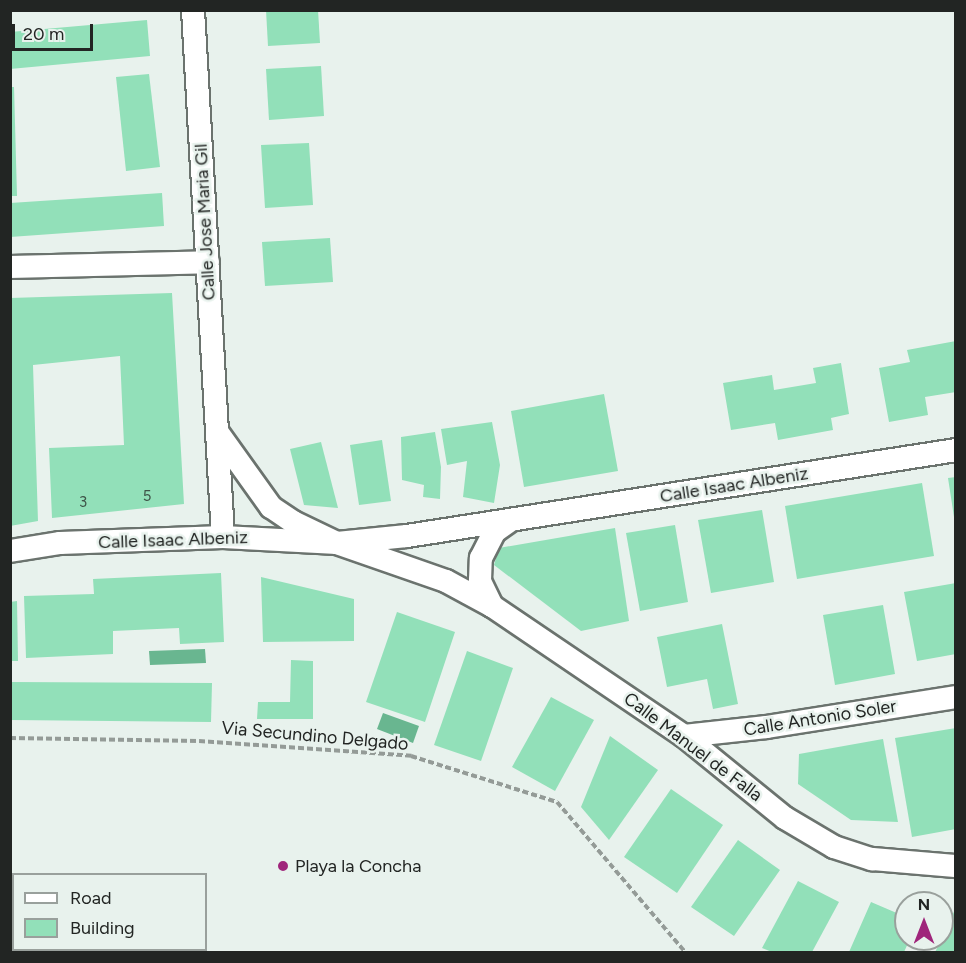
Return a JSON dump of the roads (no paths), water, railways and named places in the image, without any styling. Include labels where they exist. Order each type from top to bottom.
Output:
[{"type":"street","name":"Calle Jose Maria Gil","points":[[193,10],[224,537]]},
{"type":"street","points":[[10,267],[208,262]]},
{"type":"street","points":[[218,433],[271,507],[337,543]]},
{"type":"street","name":"Calle Isaac Albeniz","points":[[10,551],[60,543],[224,537],[337,543],[512,520],[956,450]]},
{"type":"street","points":[[492,606],[480,581],[481,558],[494,532],[512,520]]},
{"type":"street","name":"Calle Isaac Albeniz","points":[[337,543],[446,581]]},
{"type":"street","name":"Calle Manuel de Falla","points":[[446,581],[492,606],[684,736],[785,818],[834,847],[872,859],[956,866]]},
{"type":"street","name":"Calle Antonio Soler","points":[[684,736],[767,728],[956,696]]},
{"type":"place","name":"Playa la Concha","points":[[283,866]]}]
